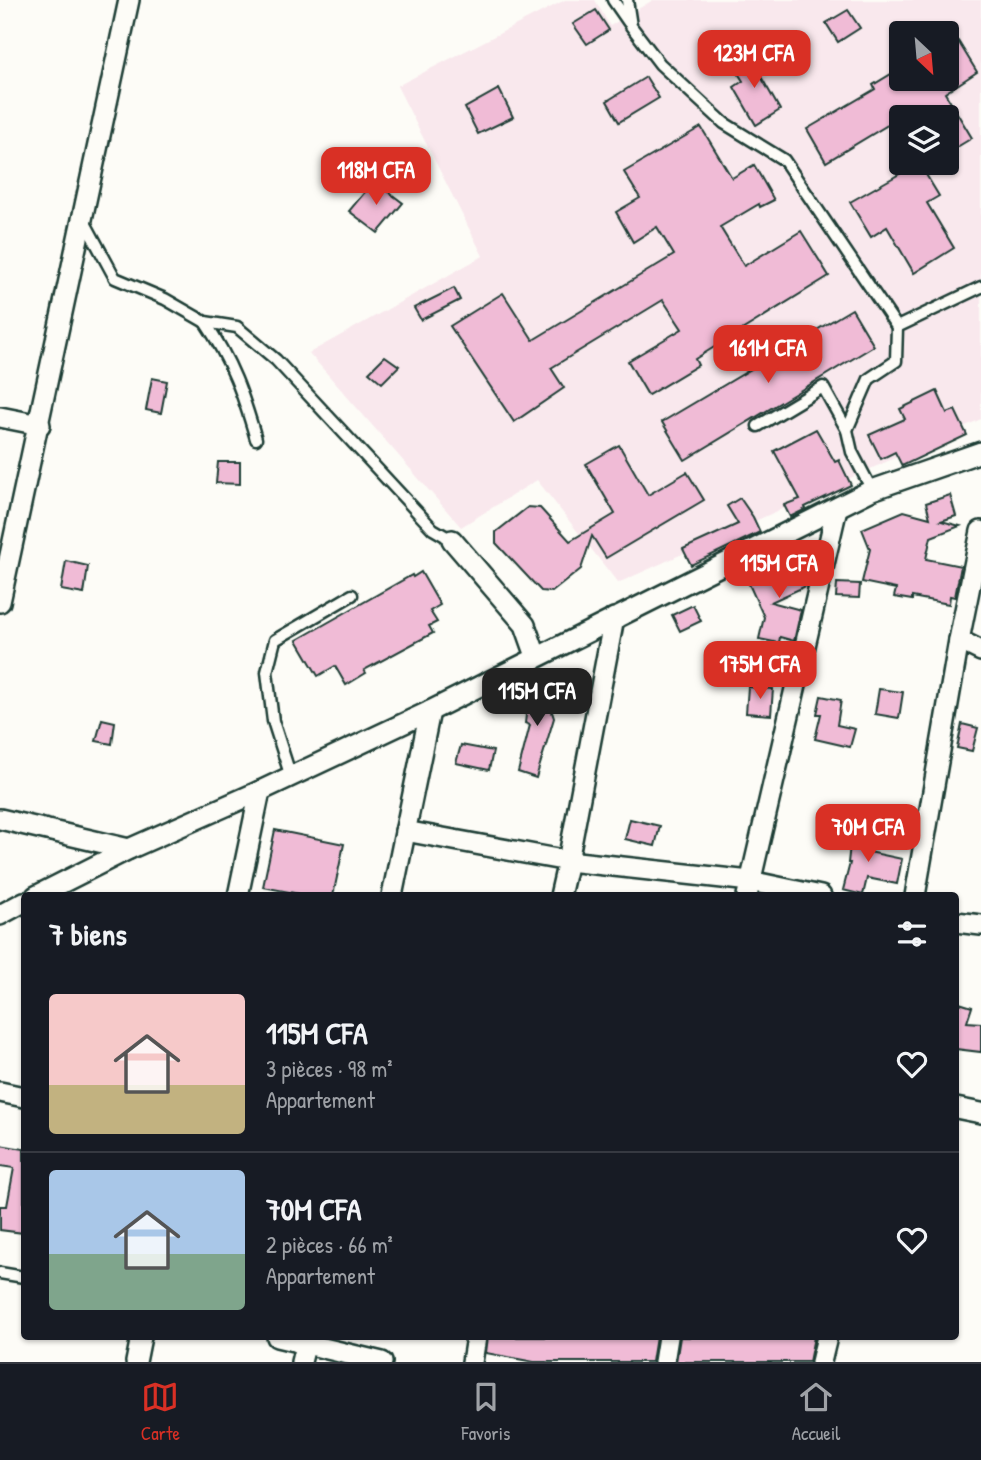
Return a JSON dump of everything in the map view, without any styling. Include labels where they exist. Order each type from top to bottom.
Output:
[{"type":"street","points":[[0,603],[129,0]]},
{"type":"street","points":[[0,417],[40,425]]},
{"type":"street","points":[[44,892],[129,849],[430,711],[872,490],[981,452]]},
{"type":"street","points":[[749,889],[837,508]]},
{"type":"street","points":[[916,892],[959,640],[981,531]]},
{"type":"street","points":[[452,540],[525,625],[536,656]]},
{"type":"street","points":[[561,892],[614,618]]},
{"type":"street","points":[[959,640],[981,651]]},
{"type":"street","points":[[393,892],[430,711]]},
{"type":"street","points":[[239,892],[260,791]]},
{"type":"street","points":[[0,819],[129,849]]},
{"type":"street","points":[[405,831],[568,862],[780,892]]},
{"type":"street","points":[[0,915],[21,904]]},
{"type":"street","points":[[959,922],[981,925]]},
{"type":"street","points":[[0,1092],[21,1096]]},
{"type":"street","points":[[959,1109],[981,1113]]},
{"type":"street","points":[[136,1362],[140,1340]]},
{"type":"street","points":[[284,1340],[304,1348],[382,1362]]},
{"type":"street","points":[[472,1362],[476,1340]]},
{"type":"street","points":[[664,1362],[668,1340]]},
{"type":"street","points":[[821,1362],[826,1340]]},
{"type":"lane","points":[[613,0],[660,64],[724,123],[784,160],[897,327],[896,361],[869,379],[847,430]]},
{"type":"lane","points":[[627,0],[631,26]]},
{"type":"lane","points":[[83,218],[116,278],[165,299],[205,322],[237,327],[276,360],[433,529],[452,540]]},
{"type":"lane","points":[[897,327],[981,287]]},
{"type":"lane","points":[[205,322],[222,347],[241,387],[257,439]]},
{"type":"lane","points":[[758,426],[823,387],[847,430],[852,452],[872,490]]},
{"type":"lane","points":[[291,777],[272,721],[267,672],[275,640],[352,595]]},
{"type":"lane","points":[[0,1273],[21,1276]]},
{"type":"shaded area","points":[[565,0],[595,0],[610,26],[653,0],[981,0],[981,419],[618,583],[537,480],[461,527],[309,353],[483,256],[397,86]]},
{"type":"building","points":[[596,10],[609,30],[587,44],[573,24]]},
{"type":"building","points":[[848,10],[860,28],[838,42],[826,23]]},
{"type":"building","points":[[959,43],[977,72],[959,84]]},
{"type":"building","points":[[747,52],[780,110],[756,125],[734,87],[743,81],[731,62]]},
{"type":"building","points":[[889,75],[889,91],[948,91],[945,93],[952,105],[889,105],[889,124],[826,162],[807,129],[875,89],[873,85]]},
{"type":"building","points":[[646,77],[659,98],[619,122],[607,101]]},
{"type":"building","points":[[499,89],[513,117],[478,134],[465,108]]},
{"type":"building","points":[[959,116],[972,138],[959,146]]},
{"type":"building","points":[[701,127],[732,178],[754,165],[774,200],[760,207],[759,204],[720,227],[744,266],[801,231],[829,276],[695,359],[698,365],[648,395],[628,361],[682,329],[663,300],[551,368],[564,388],[514,422],[450,326],[503,293],[533,340],[674,255],[657,227],[633,242],[616,212],[640,198],[624,172]]},
{"type":"building","points":[[898,175],[926,175],[939,196],[927,203],[954,248],[914,273],[887,227],[871,237],[850,202]]},
{"type":"building","points":[[374,181],[403,203],[378,233],[349,211]]},
{"type":"building","points":[[454,288],[460,300],[421,320],[414,308]]},
{"type":"building","points":[[852,309],[874,346],[685,460],[662,422]]},
{"type":"building","points":[[385,356],[399,366],[382,383],[369,372]]},
{"type":"building","points":[[152,378],[167,381],[161,413],[146,410]]},
{"type":"building","points":[[937,391],[947,413],[955,410],[967,435],[902,466],[895,452],[881,459],[869,435],[905,419],[900,409]]},
{"type":"building","points":[[816,429],[835,462],[839,460],[851,485],[790,517],[784,505],[800,499],[774,451]]},
{"type":"building","points":[[619,445],[648,495],[687,472],[704,500],[606,558],[592,536],[581,569],[552,592],[541,591],[496,543],[496,532],[528,507],[540,508],[570,541],[615,514],[586,464]]},
{"type":"building","points":[[218,462],[240,462],[240,484],[216,483]]},
{"type":"building","points":[[950,495],[956,516],[941,521],[960,526],[931,537],[926,559],[961,566],[955,597],[950,596],[949,604],[912,597],[912,600],[894,597],[896,589],[862,582],[870,549],[862,529],[904,511],[930,518],[926,503]]},
{"type":"building","points":[[740,498],[760,532],[691,565],[683,549],[738,524],[727,506]]},
{"type":"building","points":[[801,557],[809,575],[804,577],[806,586],[771,602],[801,610],[794,641],[780,637],[779,643],[759,639],[764,617],[748,582]]},
{"type":"building","points":[[66,561],[88,566],[84,594],[61,590]]},
{"type":"building","points":[[421,572],[440,605],[430,611],[437,622],[429,626],[433,633],[364,670],[366,673],[346,685],[335,666],[318,676],[297,640]]},
{"type":"building","points":[[837,583],[860,584],[859,598],[836,597]]},
{"type":"building","points":[[693,605],[701,621],[680,631],[672,615]]},
{"type":"building","points":[[530,683],[553,685],[551,709],[554,718],[536,778],[518,772],[530,725],[525,723]]},
{"type":"building","points":[[748,687],[773,689],[771,715],[746,713]]},
{"type":"building","points":[[879,689],[903,692],[899,718],[875,714]]},
{"type":"building","points":[[821,696],[841,700],[837,725],[855,729],[850,747],[815,739],[821,714],[817,714]]},
{"type":"building","points":[[102,719],[115,722],[112,744],[96,741]]},
{"type":"building","points":[[962,724],[978,728],[972,751],[957,748]]},
{"type":"building","points":[[461,745],[493,751],[489,770],[456,763]]},
{"type":"building","points":[[630,819],[660,826],[655,846],[625,839]]},
{"type":"building","points":[[852,827],[871,830],[869,852],[902,859],[897,884],[867,878],[864,892],[843,890]]},
{"type":"building","points":[[275,830],[344,844],[334,892],[289,892],[263,887]]},
{"type":"building","points":[[959,1003],[972,1007],[967,1022],[981,1023],[981,1052],[959,1049]]},
{"type":"building","points":[[0,1145],[21,1148],[21,1233],[0,1230],[0,1206],[7,1206],[14,1168],[0,1166]]},
{"type":"building","points":[[488,1340],[656,1340],[652,1362],[534,1362],[486,1353]]},
{"type":"building","points":[[680,1340],[813,1340],[809,1362],[676,1362]]}]
